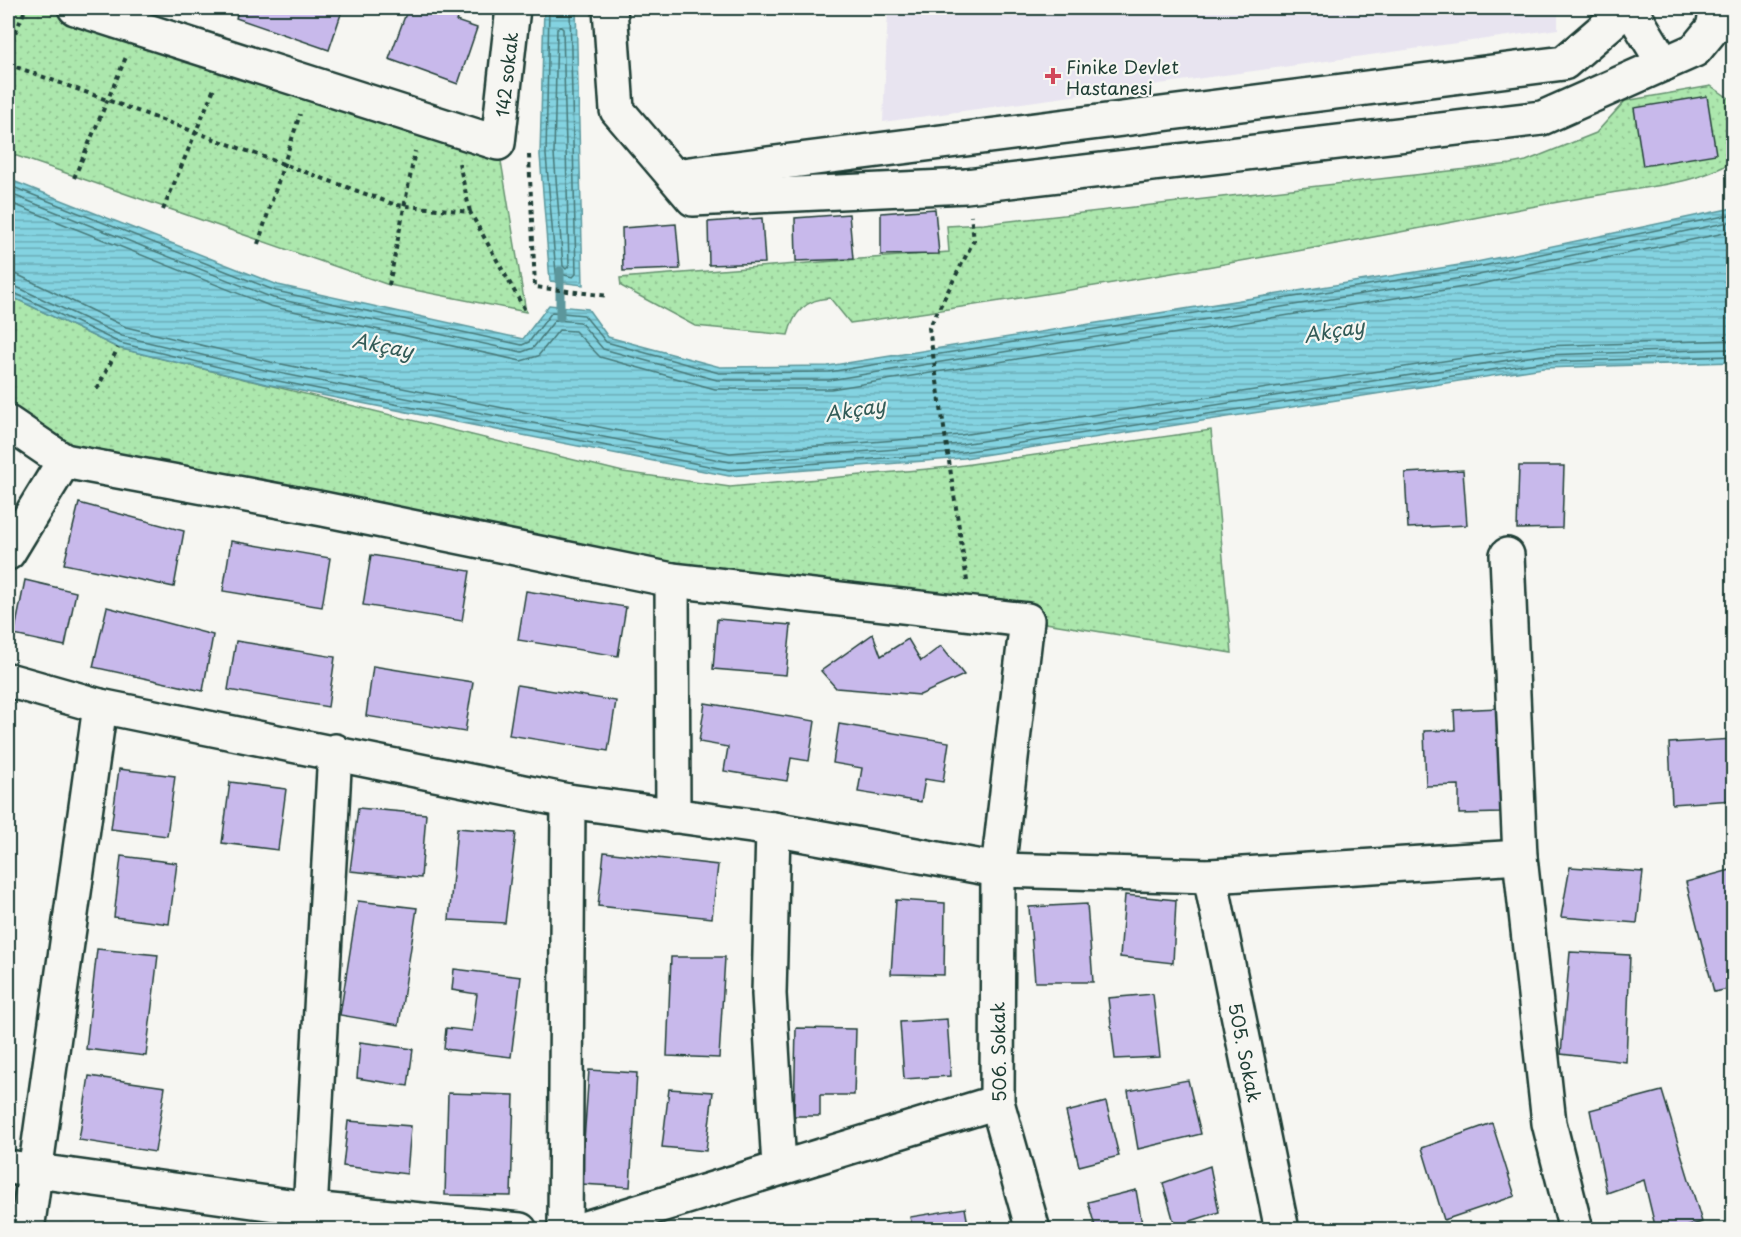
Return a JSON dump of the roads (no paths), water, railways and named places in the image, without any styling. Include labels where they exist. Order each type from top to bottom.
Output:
[{"type":"street","name":"142 sokak","points":[[75,8],[498,143],[513,8]]},
{"type":"street","points":[[610,8],[617,110],[693,199],[966,186],[1542,118],[1695,50],[1713,28],[1717,8]]},
{"type":"street","points":[[674,176],[1564,63],[1629,8],[1664,64]]},
{"type":"street","points":[[8,423],[64,461],[323,508],[672,580],[673,816]]},
{"type":"street","points":[[8,553],[64,461]]},
{"type":"street","points":[[1507,555],[1520,858],[1549,1123],[1576,1230]]},
{"type":"street","name":"506. Sokak","points":[[672,580],[1027,620],[999,870],[997,1102],[1033,1230]]},
{"type":"street","points":[[8,680],[100,706],[335,751],[568,801],[774,829],[999,870],[1210,876],[1520,858]]},
{"type":"street","points":[[27,1230],[20,1169],[100,706]]},
{"type":"street","points":[[310,1219],[335,751]]},
{"type":"street","points":[[565,1230],[568,801]]},
{"type":"street","points":[[774,829],[769,994],[779,1167]]},
{"type":"street","name":"505. Sokak","points":[[1210,876],[1282,1230]]},
{"type":"street","points":[[579,1230],[997,1102]]},
{"type":"street","points":[[20,1169],[310,1219],[520,1230]]},
{"type":"water","points":[[544,8],[576,8],[583,285],[550,281],[540,155]]},
{"type":"water","name":"Akçay","points":[[8,179],[278,285],[523,339],[549,305],[588,309],[608,337],[720,367],[828,366],[1472,263],[1733,208],[1733,362],[1543,368],[964,458],[729,476],[266,384],[118,348],[8,295]]},
{"type":"waterway","points":[[560,271],[560,317]]},
{"type":"place","name":"Finike Devlet Hastanesi","points":[[1053,76]]}]
